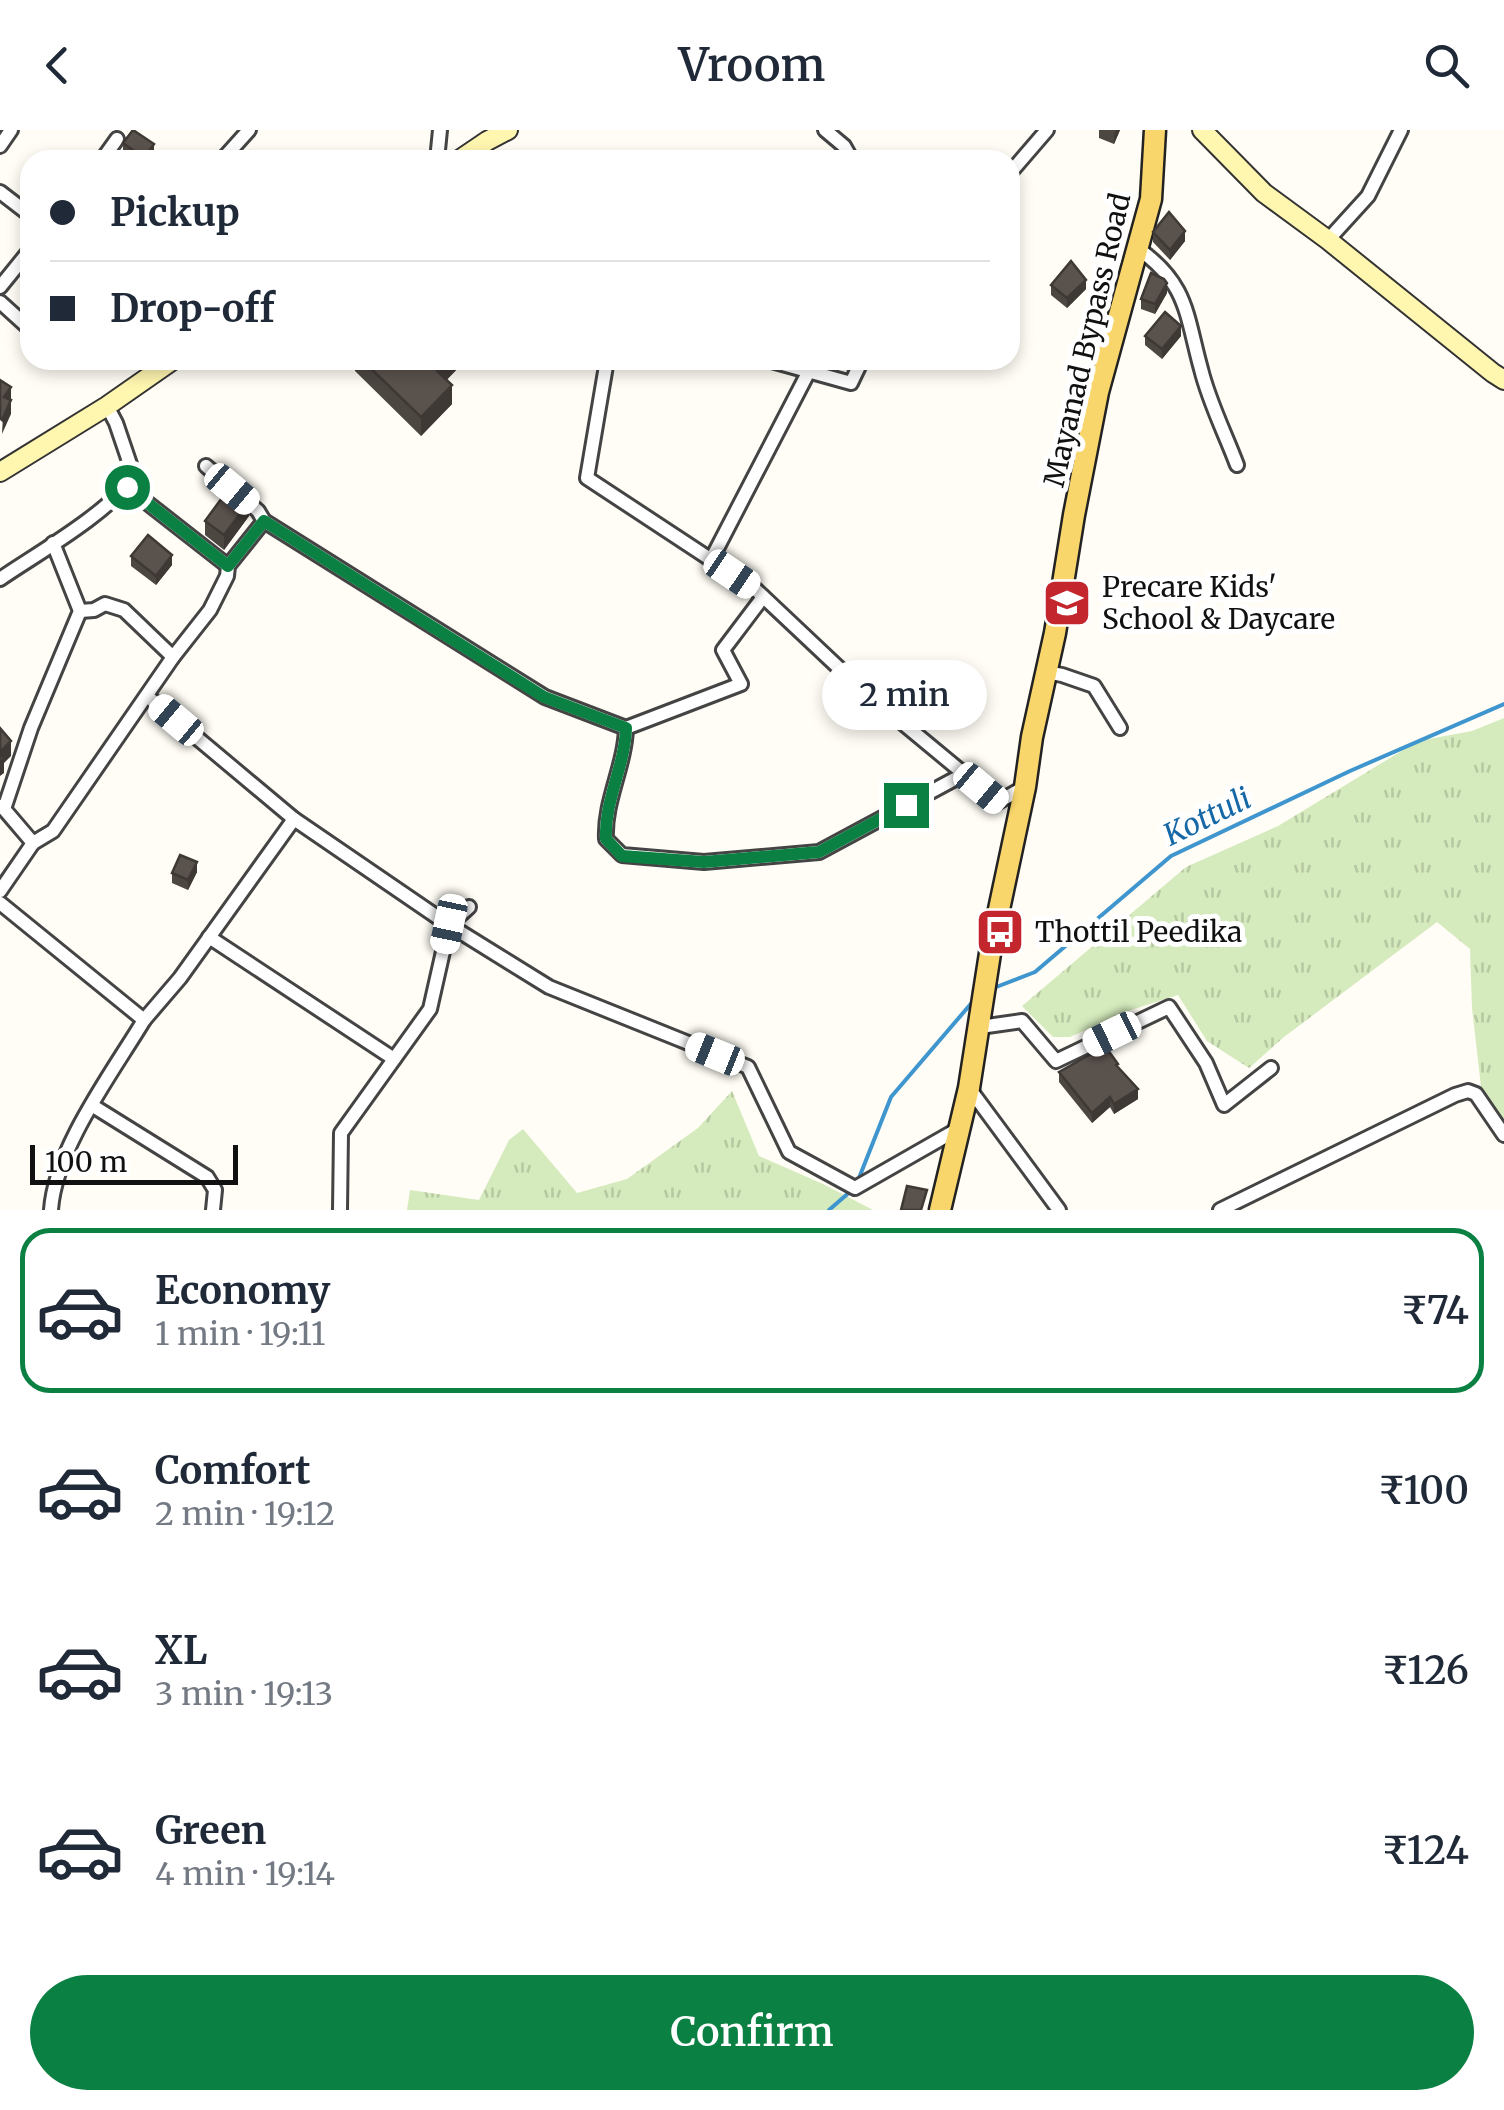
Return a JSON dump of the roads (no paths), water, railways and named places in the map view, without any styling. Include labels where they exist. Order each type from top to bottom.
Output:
[{"type":"main road","points":[[473,150],[508,130]]},
{"type":"main road","name":"Mayanad Bypass Road","points":[[940,1210],[969,1088],[992,946],[1026,787],[1032,737],[1098,392],[1151,199],[1155,130]]},
{"type":"main road","points":[[1202,130],[1264,193],[1504,380]]},
{"type":"main road","points":[[0,472],[157,370]]},
{"type":"street","points":[[0,146],[11,130]]},
{"type":"street","points":[[231,150],[248,130]]},
{"type":"street","points":[[825,130],[846,150]]},
{"type":"street","points":[[1020,161],[1047,130]]},
{"type":"street","points":[[1328,240],[1368,196],[1401,130]]},
{"type":"street","points":[[109,150],[117,139]]},
{"type":"street","points":[[0,192],[20,208]]},
{"type":"street","points":[[1137,248],[1176,285],[1192,324],[1201,371],[1237,465]]},
{"type":"street","points":[[0,287],[20,262]]},
{"type":"street","points":[[0,302],[20,319]]},
{"type":"street","points":[[605,370],[587,478],[763,596],[858,686],[998,802],[1026,787]]},
{"type":"street","points":[[805,370],[852,382],[857,370]]},
{"type":"street","points":[[712,560],[809,371]]},
{"type":"street","points":[[0,579],[78,528],[127,487],[134,476],[107,406]]},
{"type":"street","points":[[206,466],[258,511],[264,521],[544,697],[626,728],[741,684],[723,650],[763,596]]},
{"type":"street","points":[[127,487],[228,566]]},
{"type":"street","points":[[0,891],[32,843],[53,832],[173,657],[210,610],[228,576],[228,566],[264,521]]},
{"type":"street","points":[[32,843],[2,808],[80,612],[53,543]]},
{"type":"street","points":[[80,612],[104,604],[124,610],[173,657]]},
{"type":"street","points":[[1046,672],[1094,686],[1120,728]]},
{"type":"street","points":[[146,696],[294,819],[548,987],[748,1068],[789,1152],[855,1188],[960,1128]]},
{"type":"street","points":[[626,728],[626,743],[605,821],[606,839],[622,856],[704,862],[819,852],[964,774]]},
{"type":"street","points":[[51,1210],[52,1192],[69,1148],[144,1020],[180,978],[294,819]]},
{"type":"street","points":[[0,904],[144,1020]]},
{"type":"street","points":[[340,1210],[341,1133],[430,1009],[449,924],[469,907]]},
{"type":"street","points":[[209,937],[394,1060]]},
{"type":"street","points":[[980,1025],[1022,1020],[1056,1061],[1172,1012],[1206,1063],[1224,1105],[1272,1068]]},
{"type":"street","points":[[969,1088],[1058,1210]]},
{"type":"street","points":[[1220,1210],[1468,1091],[1476,1094],[1504,1135]]},
{"type":"street","points":[[93,1106],[208,1177],[216,1190],[213,1210]]},
{"type":"waterway","name":"Kottuli","points":[[991,989],[1035,972],[1171,856],[1504,704]]},
{"type":"waterway","name":"Kottuli","points":[[857,1183],[891,1097],[975,999]]},
{"type":"waterway","name":"Kottuli","points":[[829,1210],[852,1190]]},
{"type":"place","name":"Precare Kids' School & Daycare","points":[[1067,603]]},
{"type":"place","name":"Thottil Peedika","points":[[1000,932]]}]
